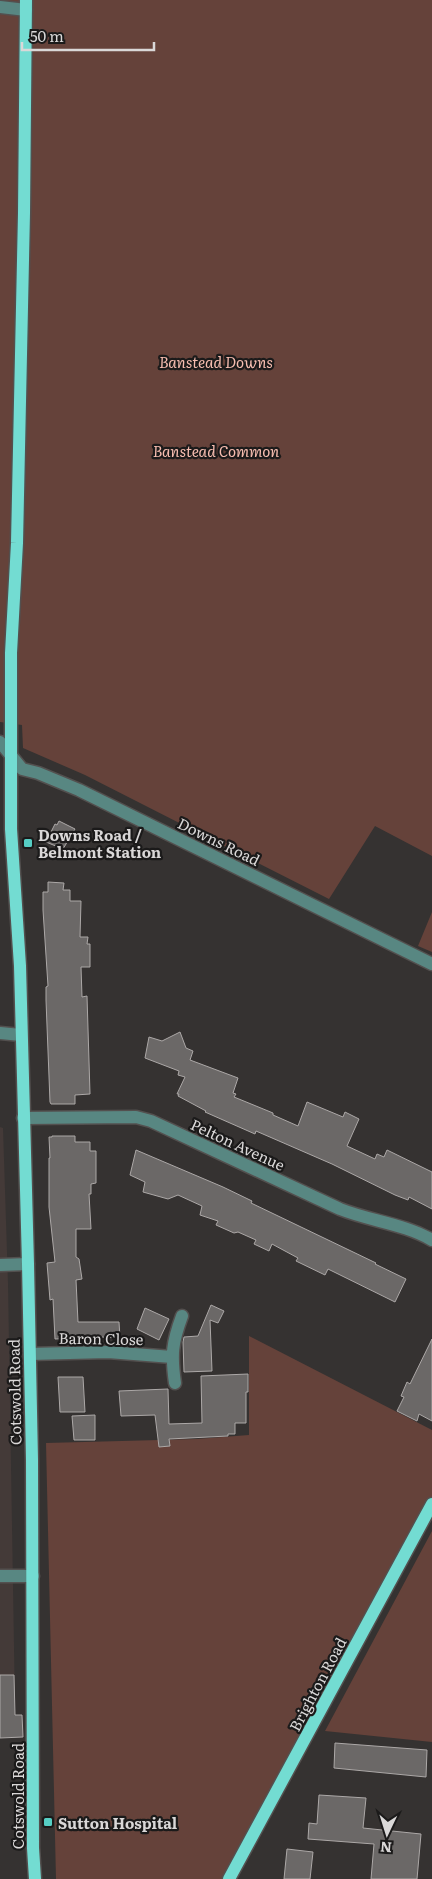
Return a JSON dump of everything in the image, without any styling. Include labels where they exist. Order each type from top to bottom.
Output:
[{"type":"main road","name":"Cotswold Road","points":[[26,5],[17,543],[11,653],[11,829],[20,966],[28,1264],[33,1576],[33,1848],[35,1879]]},
{"type":"main road","name":"Brighton Road","points":[[229,1879],[432,1504]]},
{"type":"street","points":[[0,7],[26,5]]},
{"type":"street","name":"Downs Road","points":[[0,742],[22,769],[38,773],[79,790],[432,964]]},
{"type":"street","points":[[0,1033],[21,1035]]},
{"type":"street","name":"Pelton Avenue","points":[[23,1118],[136,1117],[151,1121],[340,1209],[408,1230],[432,1240]]},
{"type":"street","points":[[0,1264],[28,1264]]},
{"type":"street","points":[[175,1383],[172,1344],[182,1316]]},
{"type":"street","name":"Baron Close","points":[[30,1354],[108,1352],[172,1357]]},
{"type":"street","points":[[0,1576],[33,1576]]},
{"type":"shaded area","points":[[0,1127],[3,1128],[8,1283],[15,1707],[0,1707]]},
{"type":"green space","name":"Banstead Downs","points":[[0,0],[432,0],[432,856],[375,826],[329,899],[85,775],[23,748],[22,725],[0,722]]},
{"type":"green space","points":[[432,912],[432,952],[418,946]]},
{"type":"green space","points":[[249,1336],[432,1430],[432,1504],[229,1879],[56,1879],[46,1443],[197,1439],[249,1435]]},
{"type":"green space","points":[[432,1531],[432,1742],[325,1731]]},
{"type":"building","points":[[59,821],[75,829],[63,849],[46,842],[55,824],[57,825]]},
{"type":"building","points":[[48,882],[64,883],[63,890],[70,890],[70,901],[81,901],[80,937],[88,937],[87,944],[90,944],[90,967],[81,967],[82,997],[87,996],[90,1094],[75,1095],[75,1104],[51,1104],[50,1102],[46,1000],[46,987],[48,986],[43,910],[43,892],[48,892]]},
{"type":"building","points":[[180,1032],[186,1048],[193,1051],[190,1060],[238,1078],[233,1093],[236,1094],[234,1097],[273,1113],[273,1115],[298,1126],[307,1102],[343,1117],[345,1112],[359,1119],[347,1146],[375,1159],[377,1154],[384,1157],[387,1150],[432,1172],[432,1209],[409,1197],[408,1200],[395,1195],[332,1164],[256,1131],[255,1134],[205,1112],[178,1096],[179,1094],[177,1094],[185,1077],[178,1075],[179,1071],[145,1058],[149,1037],[162,1041]]},
{"type":"building","points":[[75,1136],[75,1142],[90,1142],[90,1151],[96,1151],[96,1183],[91,1184],[91,1194],[89,1194],[91,1229],[76,1229],[76,1257],[79,1259],[82,1279],[76,1280],[78,1322],[119,1322],[120,1338],[79,1336],[79,1338],[55,1339],[53,1299],[50,1300],[47,1263],[55,1262],[49,1207],[49,1137]]},
{"type":"building","points":[[136,1150],[223,1187],[252,1201],[251,1203],[406,1279],[395,1302],[328,1269],[325,1275],[296,1261],[298,1258],[272,1244],[269,1251],[254,1244],[256,1240],[216,1225],[218,1221],[200,1215],[202,1206],[178,1195],[168,1199],[143,1192],[145,1182],[130,1175]]},
{"type":"building","points":[[211,1305],[224,1311],[218,1323],[210,1320],[212,1371],[184,1372],[184,1337],[198,1336]]},
{"type":"building","points":[[145,1308],[169,1319],[159,1340],[137,1329]]},
{"type":"building","points":[[432,1339],[432,1421],[419,1414],[417,1421],[397,1411],[404,1397],[401,1396],[407,1382],[410,1384]]},
{"type":"building","points":[[248,1374],[246,1423],[235,1423],[235,1434],[169,1439],[170,1446],[159,1447],[155,1415],[121,1416],[119,1391],[168,1389],[169,1424],[202,1423],[201,1376]]},
{"type":"building","points":[[58,1377],[83,1377],[85,1412],[60,1412]]},
{"type":"building","points":[[95,1415],[95,1440],[74,1440],[72,1416]]},
{"type":"building","points":[[0,1675],[14,1675],[15,1715],[22,1715],[23,1737],[0,1738]]},
{"type":"building","points":[[335,1743],[427,1750],[426,1777],[334,1768]]},
{"type":"building","points":[[319,1795],[366,1798],[363,1828],[421,1834],[417,1879],[371,1879],[374,1844],[308,1839],[309,1823],[317,1824]]},
{"type":"building","points":[[287,1849],[313,1852],[310,1879],[284,1879]]},
{"type":"place","name":"Downs Road / Belmont Station","points":[[28,843]]},
{"type":"place","name":"Sutton Hospital","points":[[48,1822]]},
{"type":"park label","name":"Banstead Common","points":[[216,450]]}]
